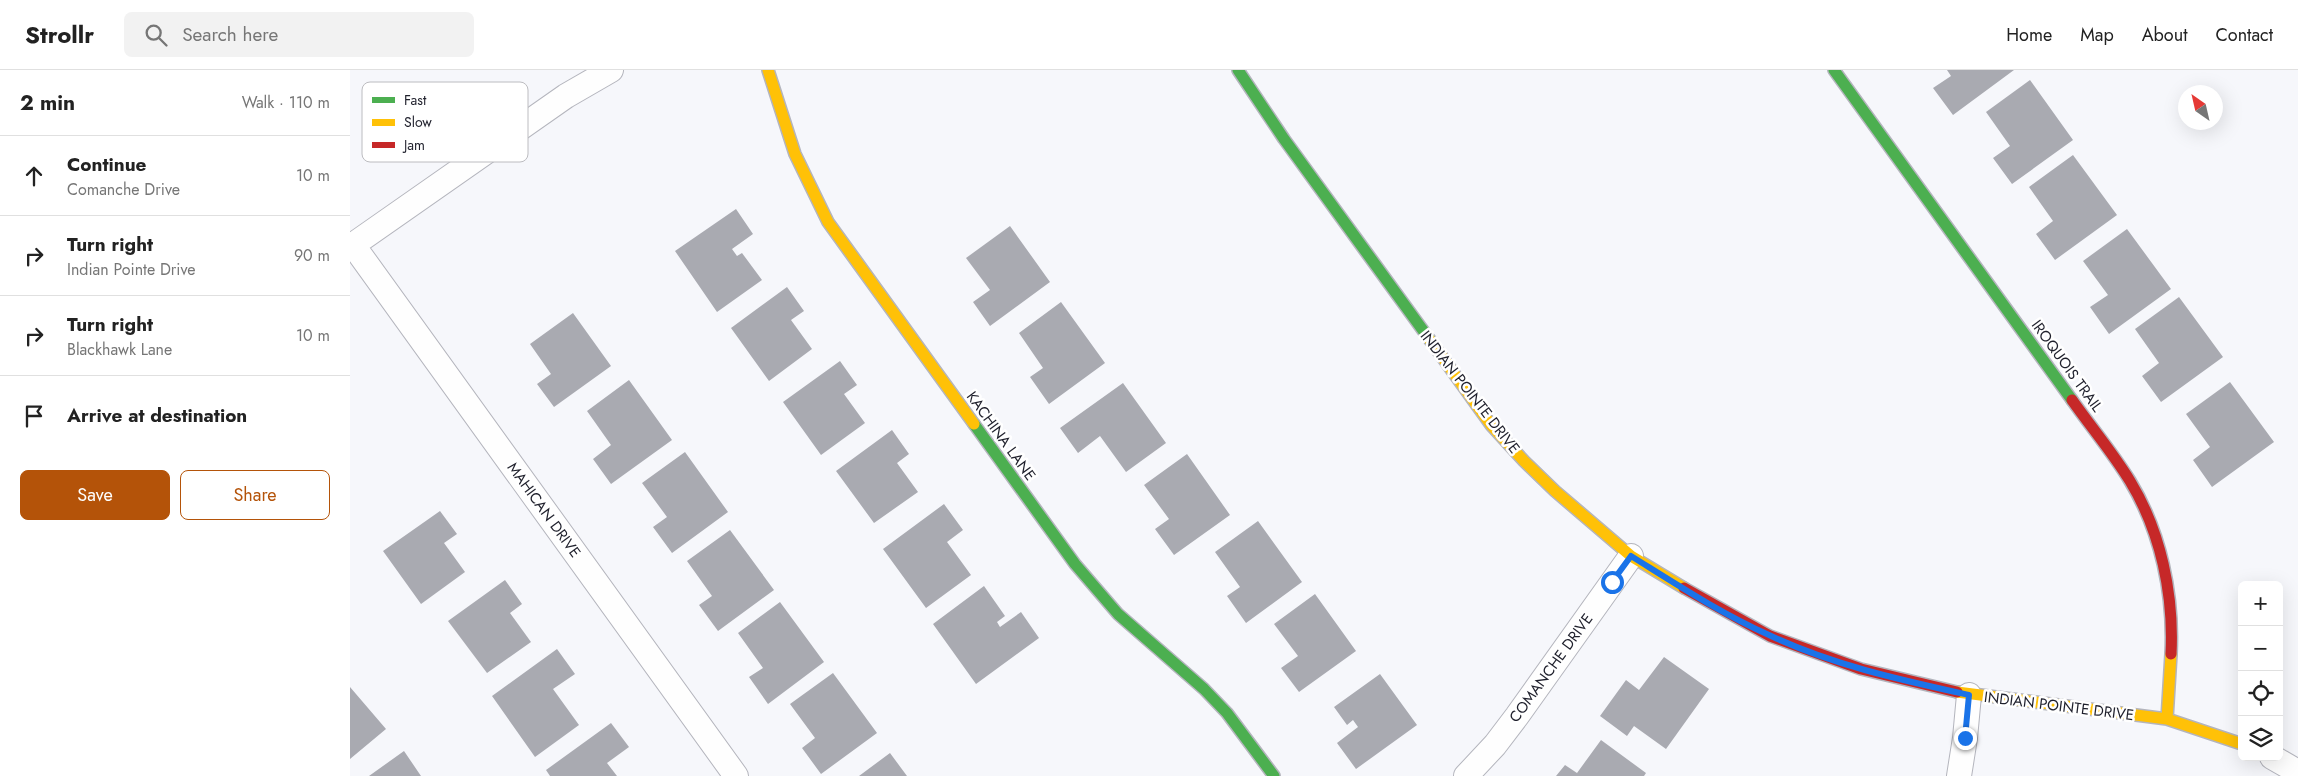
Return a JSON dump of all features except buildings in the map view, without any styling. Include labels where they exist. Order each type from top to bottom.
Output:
[{"type":"street","points":[[528,123],[566,96],[611,70]]},
{"type":"street","name":"KACHINA LANE","points":[[768,70],[795,154],[828,222],[1074,564],[1118,614],[1204,689],[1227,713],[1274,776]]},
{"type":"street","name":"INDIAN POINTE DRIVE","points":[[1238,70],[1284,139],[1491,425],[1524,462],[1631,556],[1704,601],[1777,639],[1861,669],[1969,695],[2167,719],[2238,743]]},
{"type":"street","name":"IROQUOIS TRAIL","points":[[1834,70],[2130,482],[2147,515],[2159,550],[2167,584],[2172,622],[2167,719]]},
{"type":"street","points":[[351,246],[471,162]]},
{"type":"street","name":"MAHICAN DRIVE","points":[[351,246],[736,776]]},
{"type":"street","name":"COMANCHE DRIVE","points":[[1466,776],[1517,716],[1631,556]]},
{"type":"street","points":[[1959,776],[1969,695]]},
{"type":"street","points":[[2279,761],[2298,772]]},
{"type":"traffic: fast","points":[[1238,70],[1284,139],[1430,340]]},
{"type":"traffic: fast","points":[[1834,70],[2072,400]]},
{"type":"traffic: fast","points":[[974,424],[1075,564],[1118,614],[1204,689],[1227,713],[1274,776]]},
{"type":"traffic: slow","points":[[768,70],[795,154],[828,222],[974,424]]},
{"type":"traffic: slow","points":[[1430,340],[1491,425],[1524,461],[1555,491],[1631,556],[1684,588]]},
{"type":"traffic: slow","points":[[2167,719],[2171,654]]},
{"type":"traffic: slow","points":[[1957,692],[2167,719],[2238,743]]},
{"type":"traffic: jam","points":[[2072,400],[2130,481],[2150,521],[2168,587],[2171,654]]},
{"type":"traffic: jam","points":[[1684,588],[1770,636],[1861,669],[1957,692]]},
{"type":"route","points":[[1612,582],[1631,556],[1737,620],[1799,648],[1897,679],[1969,695],[1965,738]]}]
